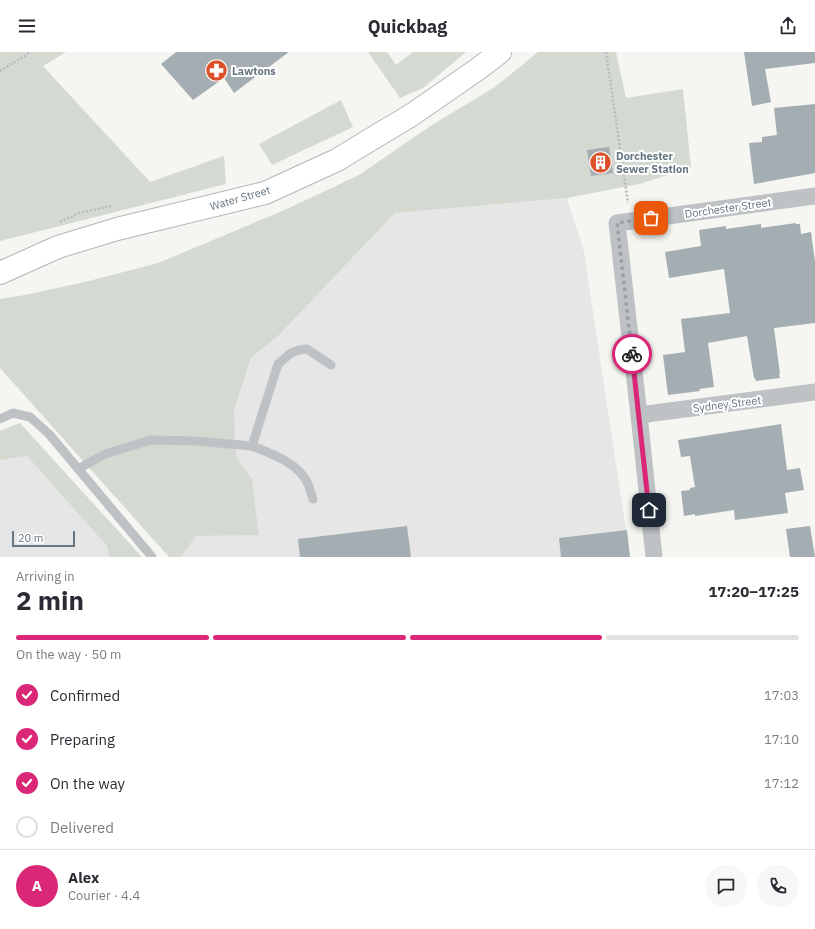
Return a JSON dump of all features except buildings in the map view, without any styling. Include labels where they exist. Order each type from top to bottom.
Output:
[{"type":"street","name":"Water Street","points":[[0,273],[58,247],[117,229],[265,193],[337,160],[377,136],[410,116],[500,52]]},
{"type":"street","name":"Dorchester Street","points":[[624,222],[815,196]]},
{"type":"street","points":[[624,222],[639,415],[654,557]]},
{"type":"street","name":"Sydney Street","points":[[639,415],[815,392]]},
{"type":"lane","points":[[252,446],[278,364],[291,353],[307,349],[332,365]]},
{"type":"lane","points":[[0,419],[13,413],[30,417],[49,434],[152,557]]},
{"type":"lane","points":[[78,469],[105,454],[151,440],[196,441],[252,446],[285,460],[299,471],[308,483],[313,499]]},
{"type":"path","points":[[0,72],[31,52]]},
{"type":"path","points":[[606,52],[624,222]]},
{"type":"path","points":[[58,223],[79,213],[116,205]]},
{"type":"shaded area","points":[[0,52],[66,52],[43,66],[150,182],[224,156],[226,184],[0,241]]},
{"type":"shaded area","points":[[368,52],[387,52],[396,65],[413,52],[466,52],[423,88],[400,98]]},
{"type":"shaded area","points":[[538,52],[616,52],[626,98],[683,89],[691,168],[639,184],[567,198],[395,213],[279,335],[251,358],[234,410],[236,456],[252,479],[259,535],[196,536],[181,557],[169,557],[0,368],[0,299],[89,281],[158,263],[287,209],[359,175],[432,125],[495,87]]},
{"type":"shaded area","points":[[341,100],[353,127],[272,165],[259,144]]},
{"type":"shaded area","points":[[567,198],[584,252],[630,557],[181,557],[196,536],[259,534],[252,479],[236,456],[234,410],[251,358],[279,335],[395,213]]},
{"type":"shaded area","points":[[20,423],[142,557],[109,557],[107,546],[27,456],[0,460],[0,431]]},
{"type":"shaded area","points":[[27,456],[107,546],[109,557],[0,557],[0,460]]},
{"type":"way so far","points":[[632,354],[617,223],[651,218]]},
{"type":"place","name":"Lawtons","points":[[216,71]]},
{"type":"place","name":"Dorchester Sewer Station","points":[[600,162]]},
{"type":"route","points":[[632,354],[649,510]]}]
